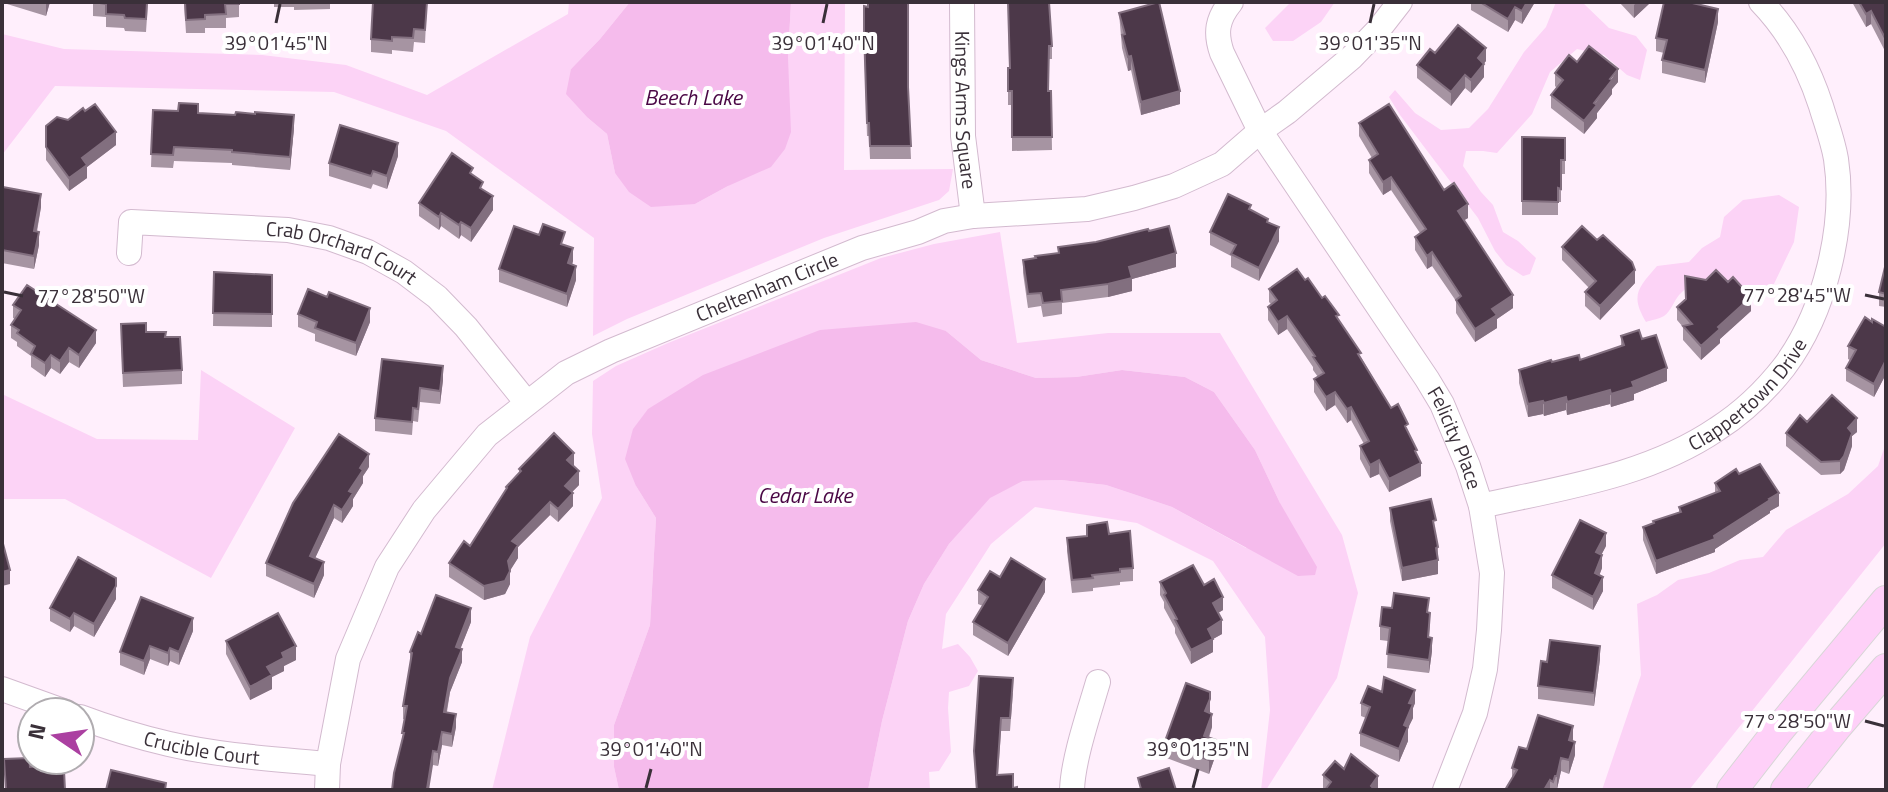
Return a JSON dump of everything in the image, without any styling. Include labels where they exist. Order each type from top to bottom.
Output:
[{"type":"main road","points":[[1732,790],[1886,601]]},
{"type":"main road","points":[[1786,790],[1886,669]]},
{"type":"street","name":"Kings Arms Square","points":[[962,2],[963,136],[973,216]]},
{"type":"street","name":"Felicity Place","points":[[1231,2],[1218,22],[1218,41],[1260,131],[1442,404],[1481,506],[1492,573],[1485,669],[1475,713],[1445,790]]},
{"type":"street","name":"Cheltenham Circle","points":[[327,790],[328,764],[348,659],[387,567],[424,510],[487,435],[566,373],[611,351],[862,248],[944,221],[973,216],[1087,209],[1174,186],[1222,164],[1287,112],[1352,57],[1400,2]]},
{"type":"street","name":"Clappertown Drive","points":[[1481,506],[1642,467],[1691,445],[1718,429],[1766,388],[1804,334],[1821,294],[1831,259],[1837,218],[1836,158],[1811,74],[1774,15],[1761,2]]},
{"type":"street","name":"Crab Orchard Court","points":[[129,253],[131,222],[288,230],[329,238],[368,252],[404,272],[437,297],[466,327],[527,403]]},
{"type":"street","points":[[1072,790],[1098,682]]},
{"type":"street","points":[[2,689],[21,696]]},
{"type":"street","name":"Crucible Court","points":[[96,723],[170,744],[328,764]]},
{"type":"shaded area","points":[[569,2],[630,2],[571,69],[588,118],[607,134],[615,173],[695,204],[728,186],[788,58],[791,2],[845,2],[844,170],[953,169],[949,191],[939,200],[824,238],[593,336],[594,238],[446,131],[334,92],[55,86],[2,155],[2,34],[64,49],[262,55],[346,65],[427,95],[568,14]]},
{"type":"shaded area","points":[[1291,2],[1335,2],[1321,22],[1293,41],[1273,41],[1265,28]]},
{"type":"shaded area","points":[[1556,2],[1582,2],[1609,28],[1636,36],[1647,50],[1640,80],[1627,75],[1604,55],[1577,49],[1550,72],[1532,114],[1497,153],[1466,151],[1463,166],[1493,205],[1503,232],[1536,258],[1530,274],[1523,276],[1506,265],[1495,251],[1478,218],[1389,97],[1395,90],[1415,113],[1441,130],[1469,128],[1488,109],[1524,52],[1546,27]]},
{"type":"shaded area","points":[[1779,195],[1799,207],[1794,242],[1773,286],[1755,292],[1725,280],[1706,279],[1688,287],[1664,316],[1646,322],[1638,305],[1638,292],[1657,266],[1689,262],[1702,248],[1720,237],[1724,217],[1743,200]]},
{"type":"shaded area","points":[[1000,232],[1017,343],[1108,333],[1220,333],[1342,535],[1358,593],[1337,678],[1266,790],[1261,790],[1270,710],[1265,637],[1213,561],[1137,523],[1035,507],[991,544],[946,614],[942,649],[958,644],[978,671],[969,686],[949,692],[951,752],[939,771],[929,772],[930,790],[868,790],[908,621],[924,584],[949,544],[990,497],[1023,481],[1061,480],[1106,485],[1172,507],[1246,548],[1280,503],[1255,450],[1214,392],[1185,377],[1122,370],[1076,377],[1036,378],[981,360],[946,331],[636,486],[656,518],[650,625],[614,725],[614,767],[619,790],[492,790],[530,637],[602,498],[592,434],[593,381],[616,366],[668,343],[881,258]]},
{"type":"shaded area","points":[[201,370],[295,428],[211,578],[65,499],[2,499],[2,394],[97,439],[198,440]]},
{"type":"shaded area","points":[[1886,443],[1886,543],[1689,790],[1602,790],[1641,675],[1637,604],[1678,580],[1709,573],[1740,560],[1763,557],[1786,530],[1848,494],[1878,466]]},
{"type":"water","name":"Beech Lake","points":[[630,2],[791,2],[788,58],[791,132],[785,149],[771,167],[695,204],[651,207],[629,192],[615,173],[607,134],[566,94],[571,69]]},
{"type":"water","name":"Cedar Lake","points":[[916,322],[946,331],[981,360],[1036,378],[1076,377],[1122,370],[1185,377],[1214,392],[1255,450],[1280,503],[1317,567],[1315,575],[1298,576],[1172,507],[1106,485],[1061,480],[1023,481],[990,498],[949,544],[924,584],[908,621],[868,790],[619,790],[614,767],[614,725],[650,625],[656,518],[636,486],[625,459],[633,429],[648,409],[703,375],[820,330]]},
{"type":"building","points":[[93,2],[147,2],[146,19],[106,14],[106,4]]},
{"type":"building","points":[[185,2],[239,4],[225,4],[226,14],[186,20]]},
{"type":"building","points":[[373,2],[427,2],[425,30],[414,29],[413,38],[392,37],[392,41],[371,39]]},
{"type":"building","points":[[868,2],[908,2],[911,146],[870,146],[864,30],[864,6],[868,7]]},
{"type":"building","points":[[1008,2],[1049,2],[1052,46],[1049,46],[1048,91],[1051,91],[1052,137],[1012,137],[1012,91],[1008,91]]},
{"type":"building","points":[[1159,2],[1180,91],[1141,102],[1119,13]]},
{"type":"building","points":[[1480,2],[1527,2],[1522,11],[1515,7],[1508,19]]},
{"type":"building","points":[[1664,2],[1688,2],[1718,9],[1705,70],[1662,60],[1667,40],[1656,38]]},
{"type":"building","points":[[1859,2],[1886,2],[1886,40],[1871,11],[1866,14]]},
{"type":"building","points":[[1458,25],[1486,48],[1478,58],[1484,64],[1471,80],[1465,75],[1451,92],[1417,65],[1430,49],[1435,53]]},
{"type":"building","points":[[1589,46],[1618,69],[1584,121],[1551,95],[1563,80],[1555,73],[1569,55],[1577,62]]},
{"type":"building","points":[[179,103],[198,104],[198,113],[294,115],[290,157],[174,147],[173,155],[151,154],[153,110],[178,111]]},
{"type":"building","points":[[95,104],[116,132],[82,158],[87,165],[69,178],[46,147],[46,126],[57,117],[68,120],[83,108],[85,111]]},
{"type":"building","points":[[1389,104],[1444,190],[1454,183],[1468,204],[1458,211],[1513,295],[1492,309],[1497,315],[1475,329],[1456,300],[1461,296],[1432,252],[1427,256],[1415,237],[1426,229],[1391,177],[1383,182],[1369,160],[1378,154],[1359,123]]},
{"type":"building","points":[[340,125],[398,143],[387,176],[373,171],[371,176],[329,163]]},
{"type":"building","points":[[1522,137],[1565,138],[1558,202],[1522,201]]},
{"type":"building","points":[[452,153],[473,168],[470,173],[483,182],[480,188],[493,196],[471,228],[461,222],[459,225],[441,213],[439,217],[419,203]]},
{"type":"building","points":[[3,187],[41,194],[34,231],[39,232],[34,256],[2,250]]},
{"type":"building","points":[[1228,194],[1251,205],[1249,209],[1279,227],[1259,268],[1231,254],[1236,245],[1210,232]]},
{"type":"building","points":[[543,224],[565,232],[561,244],[573,248],[568,263],[576,266],[567,294],[499,269],[514,226],[539,235]]},
{"type":"building","points":[[1169,226],[1176,253],[1129,267],[1132,278],[1061,290],[1062,301],[1043,303],[1041,293],[1028,294],[1023,260],[1059,253],[1058,247]]},
{"type":"building","points":[[1582,226],[1597,240],[1603,235],[1632,262],[1635,270],[1600,306],[1585,292],[1596,281],[1562,247]]},
{"type":"building","points":[[1886,267],[1886,294],[1879,292]]},
{"type":"building","points":[[1297,269],[1305,280],[1308,278],[1322,298],[1325,296],[1339,315],[1336,316],[1361,353],[1358,354],[1391,408],[1398,404],[1421,463],[1389,479],[1379,460],[1370,465],[1360,446],[1369,441],[1351,407],[1347,409],[1335,392],[1326,397],[1314,379],[1324,373],[1315,356],[1287,316],[1278,322],[1268,307],[1277,300],[1269,289]]},
{"type":"building","points":[[1716,270],[1728,282],[1733,277],[1751,297],[1701,346],[1683,326],[1692,324],[1677,307],[1686,299],[1685,276],[1706,280]]},
{"type":"building","points":[[214,272],[272,275],[272,314],[213,313]]},
{"type":"building","points":[[27,285],[96,330],[79,355],[69,348],[60,361],[51,355],[45,363],[31,354],[35,346],[11,325],[21,310],[13,305]]},
{"type":"building","points":[[308,289],[327,297],[329,292],[370,308],[356,343],[315,328],[317,322],[298,314]]},
{"type":"building","points":[[1865,317],[1886,327],[1886,360],[1874,384],[1846,368],[1856,350],[1848,346]]},
{"type":"building","points":[[146,323],[146,332],[166,332],[165,337],[180,337],[182,370],[123,373],[121,324]]},
{"type":"building","points":[[1639,330],[1642,339],[1656,335],[1667,368],[1632,382],[1634,387],[1611,394],[1610,390],[1567,402],[1566,397],[1528,404],[1519,370],[1579,355],[1580,360],[1624,345],[1621,336]]},
{"type":"building","points":[[382,359],[443,366],[440,391],[420,388],[418,409],[413,408],[412,422],[375,418]]},
{"type":"building","points":[[1832,395],[1857,418],[1848,428],[1852,433],[1840,461],[1821,462],[1786,433],[1800,415],[1807,422]]},
{"type":"building","points":[[554,433],[574,453],[567,460],[579,471],[565,486],[573,493],[558,509],[550,502],[512,541],[518,545],[508,561],[510,571],[505,581],[484,586],[449,563],[464,541],[470,546],[506,487],[521,471],[519,469]]},
{"type":"building","points":[[339,434],[369,454],[349,491],[353,493],[342,510],[334,505],[310,556],[324,562],[314,584],[266,563],[293,503]]},
{"type":"building","points":[[1760,464],[1779,493],[1714,536],[1715,539],[1656,561],[1643,527],[1681,512],[1679,507],[1720,491],[1715,483],[1736,469],[1739,474]]},
{"type":"building","points":[[1431,499],[1436,520],[1433,521],[1438,560],[1402,568],[1390,508]]},
{"type":"building","points":[[1580,520],[1606,533],[1596,552],[1602,555],[1595,573],[1603,577],[1593,597],[1552,575]]},
{"type":"building","points":[[1107,522],[1109,534],[1130,531],[1133,568],[1072,580],[1067,538],[1087,536],[1087,525]]},
{"type":"building","points":[[2,540],[10,570],[2,572]]},
{"type":"building","points":[[78,557],[116,578],[116,586],[94,624],[74,613],[70,619],[50,608]]},
{"type":"building","points":[[1011,558],[1045,579],[1008,643],[973,622],[988,597],[978,590],[990,571],[1000,577]]},
{"type":"building","points":[[1193,565],[1204,585],[1214,579],[1223,597],[1213,603],[1222,620],[1208,629],[1213,639],[1191,650],[1160,582]]},
{"type":"building","points":[[1394,593],[1429,598],[1428,637],[1432,638],[1429,660],[1387,654],[1390,628],[1380,626],[1382,607],[1392,608]]},
{"type":"building","points":[[436,595],[471,608],[456,647],[462,649],[450,678],[444,712],[456,714],[452,734],[442,732],[438,752],[433,751],[427,789],[433,790],[392,790],[404,733],[407,706],[403,706],[410,652],[418,632],[421,634]]},
{"type":"building","points":[[141,597],[193,618],[179,652],[170,648],[168,653],[150,646],[144,661],[120,652]]},
{"type":"building","points":[[278,613],[296,646],[282,653],[284,658],[267,667],[272,675],[250,687],[226,641]]},
{"type":"building","points":[[1550,640],[1600,646],[1594,693],[1538,686],[1541,661],[1547,662]]},
{"type":"building","points":[[979,676],[1013,678],[1010,718],[1001,718],[997,775],[1013,774],[1013,788],[1017,787],[1017,790],[977,790],[974,751]]},
{"type":"building","points":[[1384,677],[1415,690],[1404,725],[1408,727],[1399,749],[1360,733],[1370,707],[1361,703],[1368,686],[1382,692]]},
{"type":"building","points":[[1186,683],[1210,692],[1205,711],[1212,714],[1204,736],[1216,740],[1209,760],[1164,744]]},
{"type":"building","points":[[1538,715],[1573,726],[1569,740],[1575,742],[1569,760],[1561,758],[1557,776],[1553,782],[1550,780],[1544,790],[1505,790],[1517,770],[1512,768],[1519,747],[1527,749]]},
{"type":"building","points":[[1351,754],[1378,776],[1371,786],[1373,788],[1325,790],[1331,782],[1323,775],[1335,761],[1344,769]]},
{"type":"building","points":[[4,759],[16,759],[16,776],[64,776],[65,790],[6,790]]},
{"type":"building","points":[[1169,768],[1176,790],[1138,790],[1141,789],[1138,778]]},
{"type":"building","points":[[111,770],[166,783],[165,790],[106,790]]}]
